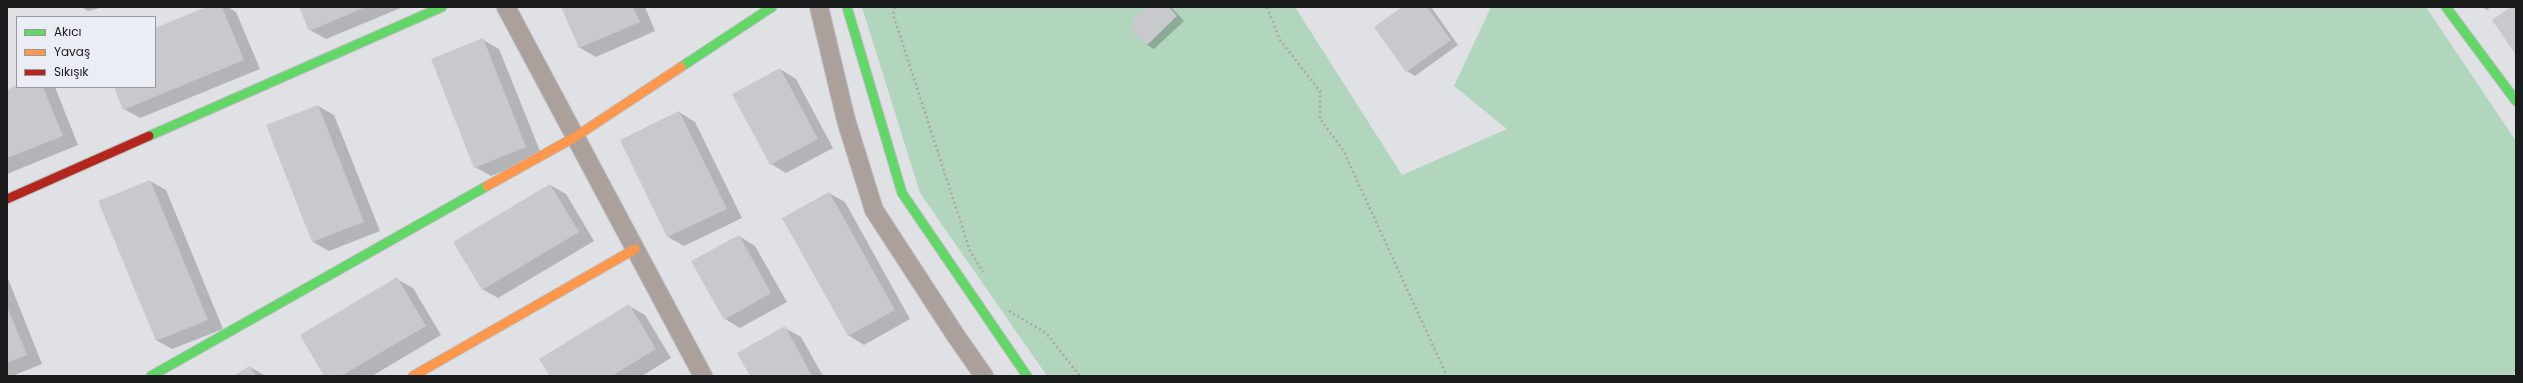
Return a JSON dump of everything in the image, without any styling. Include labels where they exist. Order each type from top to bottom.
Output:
[{"type":"street","points":[[7,199],[442,7]]},
{"type":"street","points":[[506,7],[703,376]]},
{"type":"street","points":[[151,376],[575,137],[772,7]]},
{"type":"street","points":[[818,7],[846,120],[874,210],[956,336],[984,376]]},
{"type":"street","points":[[847,7],[902,193],[1027,376]]},
{"type":"street","points":[[2446,7],[2516,101]]},
{"type":"street","points":[[413,376],[635,249]]},
{"type":"path","points":[[895,7],[893,14],[970,251],[987,278]]},
{"type":"path","points":[[1267,7],[1280,40],[1320,91],[1320,119],[1343,150],[1447,376]]},
{"type":"path","points":[[1008,310],[1046,333],[1080,376]]},
{"type":"green space","points":[[862,7],[1295,7],[1402,175],[1507,129],[1454,86],[1491,7],[2426,7],[2516,141],[2516,371],[2513,376],[1047,376],[920,193]]},
{"type":"building","points":[[206,7],[222,7],[244,60],[123,110],[114,88],[156,88],[156,28]]},
{"type":"building","points":[[299,7],[366,7],[309,31]]},
{"type":"building","points":[[561,7],[633,7],[640,22],[579,48]]},
{"type":"building","points":[[1147,7],[1169,7],[1177,16],[1146,46],[1134,33],[1131,22]]},
{"type":"building","points":[[1402,7],[1427,7],[1451,40],[1406,72],[1374,27]]},
{"type":"building","points":[[2511,7],[2516,7],[2516,55],[2492,20]]},
{"type":"building","points":[[483,38],[526,147],[474,168],[431,59]]},
{"type":"building","points":[[780,68],[818,139],[770,165],[732,94]]},
{"type":"building","points":[[16,86],[16,88],[43,88],[63,136],[7,158],[7,90]]},
{"type":"building","points":[[318,105],[364,222],[312,242],[266,125]]},
{"type":"building","points":[[679,111],[727,209],[667,237],[620,140]]},
{"type":"building","points":[[150,180],[208,320],[156,341],[98,201]]},
{"type":"building","points":[[550,184],[579,232],[482,290],[453,242]]},
{"type":"building","points":[[829,192],[895,310],[848,336],[782,218]]},
{"type":"building","points":[[739,235],[771,293],[724,320],[691,261]]},
{"type":"building","points":[[397,277],[426,326],[341,376],[324,376],[300,335]]},
{"type":"building","points":[[629,304],[656,349],[612,376],[550,376],[539,359]]},
{"type":"building","points":[[7,306],[27,355],[7,363]]},
{"type":"building","points":[[785,326],[812,376],[750,376],[737,353]]},
{"type":"building","points":[[250,366],[256,376],[233,376]]},
{"type":"traffic: fast","points":[[149,136],[442,7]]},
{"type":"traffic: fast","points":[[681,67],[772,7]]},
{"type":"traffic: fast","points":[[847,7],[902,193],[1027,376]]},
{"type":"traffic: fast","points":[[2446,7],[2516,101]]},
{"type":"traffic: fast","points":[[151,376],[487,186]]},
{"type":"traffic: slow","points":[[487,186],[575,137],[681,67]]},
{"type":"traffic: slow","points":[[413,376],[635,249]]},
{"type":"traffic: jam","points":[[7,199],[149,136]]}]
